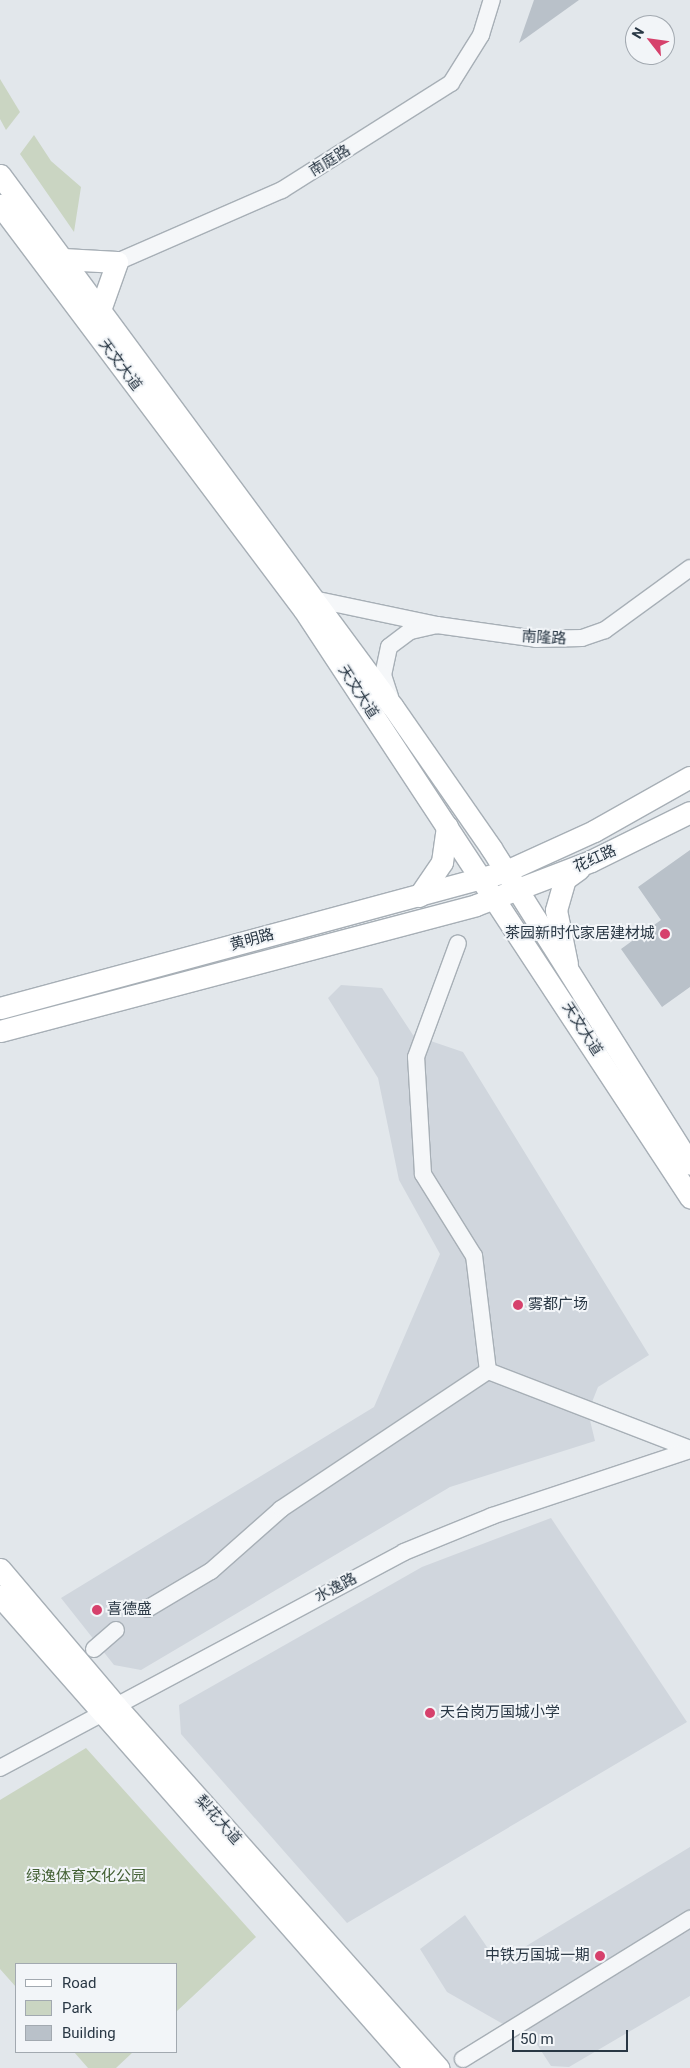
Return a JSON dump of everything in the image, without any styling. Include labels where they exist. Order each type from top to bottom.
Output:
[{"type":"main road","name":"天文大道","points":[[0,175],[318,600],[393,706],[690,1197]]},
{"type":"main road","name":"天文大道","points":[[0,205],[304,610],[447,826],[499,884],[568,974],[690,1164]]},
{"type":"main road","points":[[63,259],[117,262],[100,310]]},
{"type":"main road","name":"花红路","points":[[499,884],[690,777]]},
{"type":"main road","points":[[690,783],[683,799],[690,805]]},
{"type":"main road","name":"花红路","points":[[499,884],[591,861],[690,812]]},
{"type":"main road","points":[[419,896],[442,862],[447,826]]},
{"type":"main road","points":[[568,974],[557,904],[565,880],[591,861]]},
{"type":"main road","name":"黄明路","points":[[0,1008],[419,896],[499,884]]},
{"type":"main road","name":"黄明路","points":[[0,1031],[476,905],[499,884]]},
{"type":"main road","name":"梨花大道","points":[[0,1569],[108,1710],[415,2068]]},
{"type":"main road","name":"梨花大道","points":[[0,1596],[439,2068]]},
{"type":"street","name":"南庭路","points":[[117,262],[282,190],[451,83],[481,35],[492,0]]},
{"type":"street","name":"南隆路","points":[[318,600],[437,625],[536,639],[582,638],[605,630],[690,568]]},
{"type":"street","points":[[393,706],[383,675],[390,647],[410,631],[437,625]]},
{"type":"street","points":[[458,943],[416,1057],[423,1174],[474,1256],[488,1371]]},
{"type":"street","points":[[488,1371],[690,1450]]},
{"type":"street","points":[[147,1610],[211,1571],[281,1509],[488,1371]]},
{"type":"street","name":"水逸路","points":[[0,1768],[404,1552],[492,1516],[690,1450]]},
{"type":"street","points":[[94,1649],[116,1630]]},
{"type":"street","points":[[464,2059],[690,1919]]},
{"type":"shaded area","name":"雾都广场","points":[[341,985],[382,988],[413,1035],[463,1052],[649,1355],[598,1387],[588,1412],[595,1441],[450,1487],[141,1670],[114,1665],[61,1598],[374,1407],[440,1254],[399,1180],[378,1078],[328,998]]},
{"type":"shaded area","name":"天台岗万国城小学","points":[[551,1518],[687,1722],[347,1923],[181,1734],[179,1705],[422,1567]]},
{"type":"shaded area","name":"中铁万国城一期","points":[[690,1847],[690,1996],[569,2067],[551,2066],[536,2043],[447,1992],[420,1949],[465,1915],[498,1963]]},
{"type":"green space","points":[[0,79],[20,112],[6,130],[0,119]]},
{"type":"green space","points":[[34,135],[51,161],[81,187],[74,232],[20,154]]},
{"type":"green space","name":"绿逸体育文化公园","points":[[86,1748],[256,1937],[178,2010],[178,1963],[15,1963],[15,1986],[0,1969],[0,1800]]},
{"type":"green space","points":[[75,2053],[132,2053],[116,2068],[88,2068]]},
{"type":"building","points":[[534,0],[579,0],[519,43]]},
{"type":"building","name":"茶园新时代家居建材城","points":[[690,850],[690,987],[662,1007],[621,949],[661,920],[638,887]]},
{"type":"place","name":"茶园新时代家居建材城","points":[[665,934]]},
{"type":"place","name":"雾都广场","points":[[518,1305]]},
{"type":"place","name":"喜德盛","points":[[97,1610]]},
{"type":"place","name":"天台岗万国城小学","points":[[430,1713]]},
{"type":"place","name":"中铁万国城一期","points":[[600,1956]]}]
